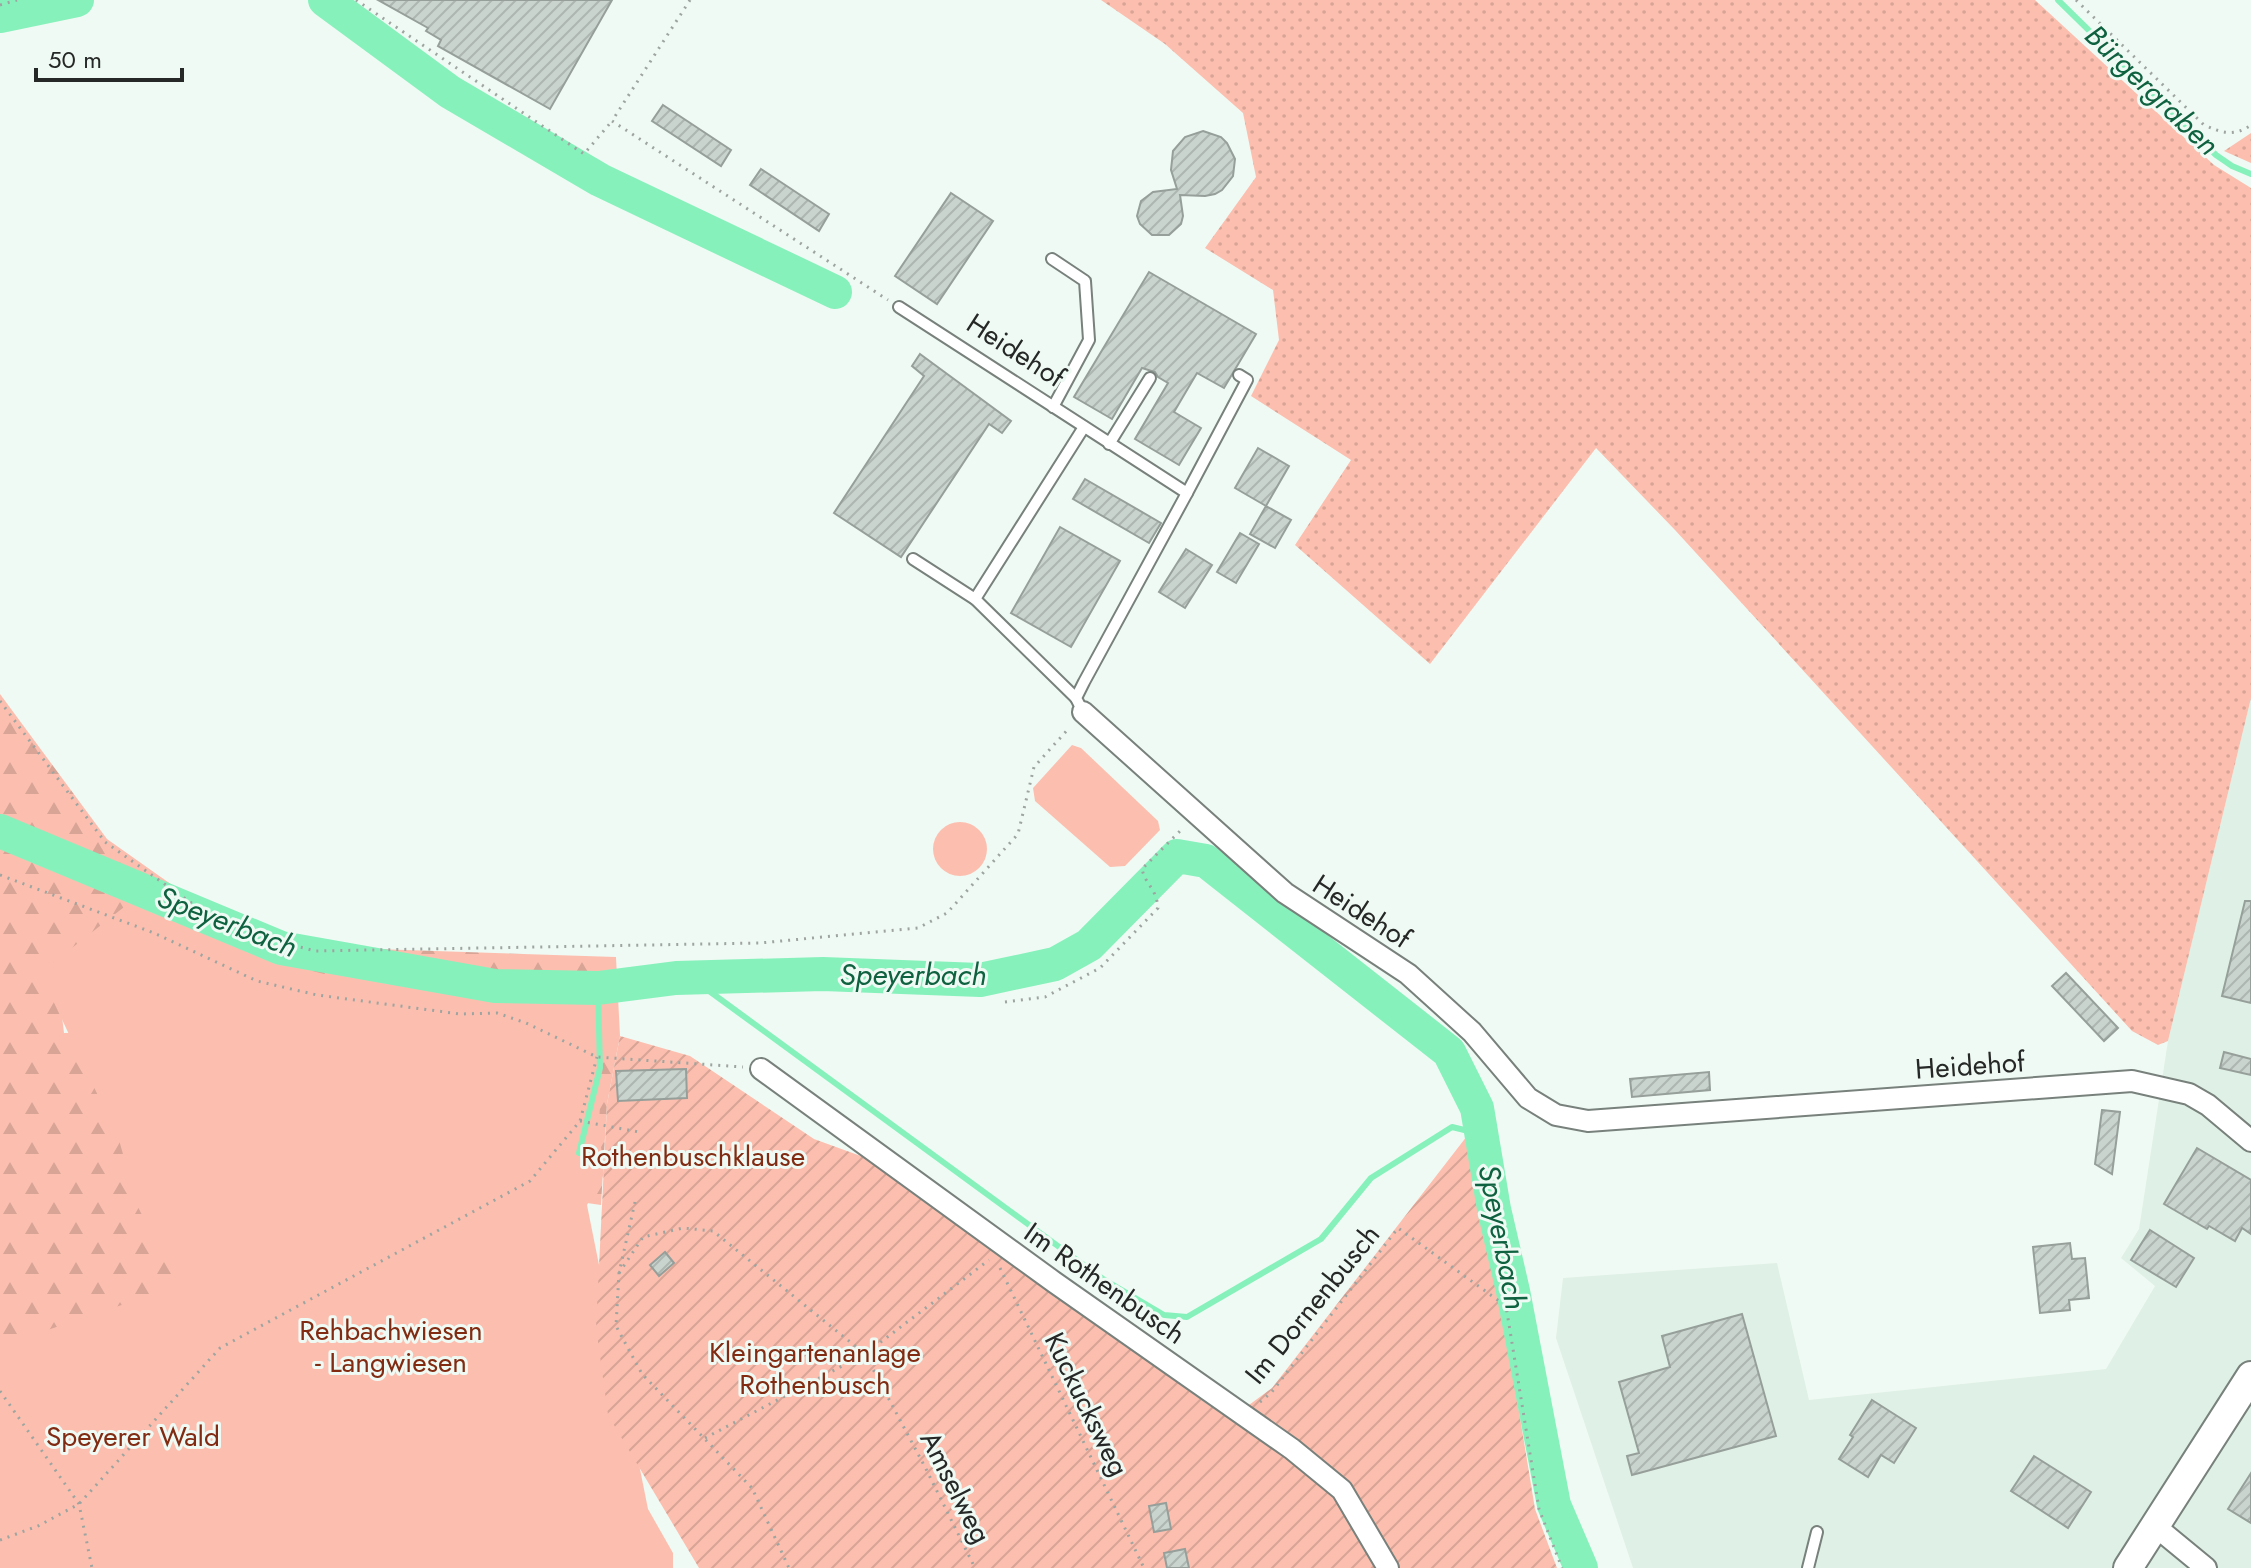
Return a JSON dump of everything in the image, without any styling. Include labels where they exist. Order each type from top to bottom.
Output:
[{"type":"street","name":"Heidehof","points":[[1080,705],[1285,893],[1408,974],[1472,1032],[1528,1098],[1556,1115],[1588,1121],[2132,1081],[2189,1094],[2208,1105],[2251,1141]]},
{"type":"street","name":"Im Rothenbusch","points":[[761,1069],[1243,1415],[1342,1490],[1388,1568]]},
{"type":"street","points":[[2128,1568],[2251,1376]]},
{"type":"street","points":[[2155,1526],[2206,1568]]},
{"type":"lane","points":[[1052,259],[1085,281],[1089,340],[1053,407]]},
{"type":"lane","name":"Heidehof","points":[[899,307],[1187,493]]},
{"type":"lane","points":[[913,559],[975,599],[1080,705],[1247,380],[1239,375]]},
{"type":"lane","points":[[1109,444],[1150,378]]},
{"type":"lane","points":[[975,599],[1084,427]]},
{"type":"lane","points":[[1808,1568],[1817,1532]]},
{"type":"path","points":[[0,5],[17,0]]},
{"type":"path","points":[[356,0],[584,154],[612,121],[690,0]]},
{"type":"path","points":[[2076,0],[2204,125],[2225,134],[2251,125]]},
{"type":"path","points":[[612,121],[899,307]]},
{"type":"path","points":[[0,701],[105,842],[200,909],[281,942],[315,951],[760,943],[918,928],[947,913],[1018,834],[1034,767],[1080,705]]},
{"type":"path","points":[[1005,1002],[1045,997],[1100,968],[1158,908],[1156,892],[1144,879],[1142,869],[1197,814]]},
{"type":"path","points":[[0,875],[154,933],[257,981],[317,995],[460,1014],[497,1013],[526,1023],[597,1057],[761,1069]]},
{"type":"path","points":[[0,1540],[38,1526],[79,1504],[220,1348],[530,1181],[582,1121],[597,1057]]},
{"type":"path","points":[[582,1121],[639,1132]]},
{"type":"path","points":[[635,1202],[619,1273],[616,1326],[642,1374],[752,1488],[789,1568]]},
{"type":"path","name":"Amselweg","points":[[619,1273],[643,1237],[683,1228],[713,1231],[865,1354],[975,1568]]},
{"type":"path","name":"Im Dornenbusch","points":[[1243,1415],[1271,1393],[1398,1228],[1506,1306],[1539,1509],[1562,1568]]},
{"type":"path","name":"Kuckucksweg","points":[[865,1354],[994,1257],[1144,1568]]},
{"type":"path","points":[[704,1439],[865,1354]]},
{"type":"path","points":[[0,1391],[79,1504],[92,1568]]},
{"type":"shaded area","points":[[2251,698],[2251,1568],[1633,1568],[1556,1338],[1563,1278],[1777,1263],[1809,1400],[2106,1369],[2155,1286],[2121,1258],[2139,1229],[2168,1041]]},
{"type":"green space","points":[[1101,0],[2035,0],[2214,165],[2251,188],[2251,698],[2168,1041],[2158,1045],[2132,1031],[1675,530],[1596,448],[1430,664],[1295,545],[1351,460],[1251,396],[1279,340],[1273,290],[1205,248],[1256,177],[1243,113],[1165,44]]},
{"type":"green space","points":[[2251,133],[2251,163],[2224,151]]},
{"type":"green space","name":"Speyerer Wald","points":[[0,694],[107,839],[257,945],[616,957],[620,1036],[607,1104],[601,1205],[530,1195],[56,967],[64,1033],[135,1031],[246,1362],[0,1568]]},
{"type":"green space","points":[[1072,745],[1081,748],[1158,821],[1160,830],[1125,866],[1110,867],[1035,801],[1033,788]]},
{"type":"green space","points":[[960,822],[979,830],[987,849],[979,868],[960,876],[941,868],[933,849],[941,830]]},
{"type":"green space","name":"Rehbachwiesen - Langwiesen","points":[[133,900],[251,942],[277,962],[340,978],[498,980],[546,971],[564,973],[609,1016],[615,1026],[602,1051],[599,1128],[604,1174],[587,1205],[648,1509],[673,1553],[673,1568],[0,1568],[0,1346],[178,1286],[138,1207],[119,1140],[40,973]]},
{"type":"green space","name":"Kleingartenanlage Rothenbusch","points":[[620,1036],[690,1056],[814,1139],[869,1159],[1210,1406],[1234,1416],[1272,1388],[1467,1136],[1502,1307],[1535,1509],[1557,1568],[699,1568],[608,1415],[596,1327],[607,1104]]},
{"type":"building","points":[[378,0],[612,0],[550,109],[438,46],[441,40],[426,31],[428,28]]},
{"type":"building","points":[[663,105],[731,150],[721,166],[652,121]]},
{"type":"building","points":[[1203,131],[1221,137],[1227,143],[1235,159],[1233,176],[1215,194],[1180,195],[1181,224],[1169,235],[1152,235],[1140,224],[1137,216],[1141,201],[1153,192],[1177,189],[1171,170],[1173,151],[1185,137]]},
{"type":"building","points":[[761,169],[829,214],[819,231],[750,185]]},
{"type":"building","points":[[951,193],[993,221],[937,304],[895,276]]},
{"type":"building","points":[[1149,272],[1256,334],[1224,388],[1197,373],[1174,412],[1201,428],[1179,465],[1135,439],[1168,383],[1155,372],[1142,368],[1112,419],[1074,397]]},
{"type":"building","points":[[920,354],[1011,421],[1002,433],[989,424],[901,557],[834,513],[924,376],[912,366]]},
{"type":"building","points":[[1258,448],[1289,466],[1266,506],[1235,488]]},
{"type":"building","points":[[1085,479],[1161,523],[1149,543],[1073,499]]},
{"type":"building","points":[[1266,506],[1291,520],[1275,548],[1250,534]]},
{"type":"building","points":[[1060,527],[1120,561],[1071,647],[1011,613]]},
{"type":"building","points":[[1240,533],[1259,544],[1236,583],[1217,572]]},
{"type":"building","points":[[1186,549],[1212,565],[1185,608],[1159,592]]},
{"type":"building","points":[[2245,901],[2251,901],[2251,1003],[2222,996]]},
{"type":"building","points":[[2066,973],[2118,1028],[2104,1041],[2052,986]]},
{"type":"building","points":[[2224,1052],[2251,1059],[2251,1075],[2220,1068]]},
{"type":"building","points":[[686,1069],[687,1098],[618,1101],[616,1071]]},
{"type":"building","points":[[1709,1072],[1710,1090],[1632,1097],[1630,1079]]},
{"type":"building","points":[[2102,1110],[2120,1112],[2112,1174],[2095,1164]]},
{"type":"building","points":[[2197,1148],[2251,1180],[2251,1234],[2242,1228],[2235,1241],[2164,1204]]},
{"type":"building","points":[[2150,1230],[2194,1258],[2176,1287],[2131,1260]]},
{"type":"building","points":[[2070,1243],[2072,1259],[2085,1258],[2089,1298],[2069,1300],[2070,1310],[2040,1313],[2033,1247]]},
{"type":"building","points":[[665,1252],[674,1263],[659,1276],[650,1265]]},
{"type":"building","points":[[1742,1314],[1776,1436],[1632,1475],[1627,1456],[1639,1453],[1619,1382],[1670,1367],[1662,1336]]},
{"type":"building","points":[[1872,1400],[1916,1428],[1894,1463],[1881,1455],[1868,1477],[1839,1459]]},
{"type":"building","points":[[2034,1456],[2091,1492],[2068,1528],[2011,1491]]},
{"type":"building","points":[[2251,1473],[2251,1523],[2228,1509]]},
{"type":"building","points":[[1166,1503],[1171,1529],[1154,1532],[1149,1506]]},
{"type":"building","points":[[1185,1549],[1189,1568],[1167,1568],[1164,1553]]},
{"type":"waterway","points":[[0,16],[77,0]]},
{"type":"waterway","points":[[325,0],[450,92],[600,180],[835,292]]},
{"type":"waterway","name":"Bürgergraben","points":[[2058,0],[2216,155],[2251,174]]},
{"type":"waterway","name":"Speyerbach","points":[[0,831],[281,948],[495,986],[598,988],[676,978],[823,974],[980,980],[1055,964],[1089,945],[1177,856],[1206,861],[1449,1052],[1477,1108],[1494,1209],[1554,1505],[1581,1568]]},
{"type":"waterway","points":[[690,977],[1103,1279],[1164,1315],[1187,1317],[1321,1239],[1371,1178],[1452,1127],[1481,1134]]},
{"type":"waterway","points":[[579,1153],[600,1068],[598,988]]},
{"type":"park label","name":"Rothenbuschklause","points":[[693,1156]]}]
